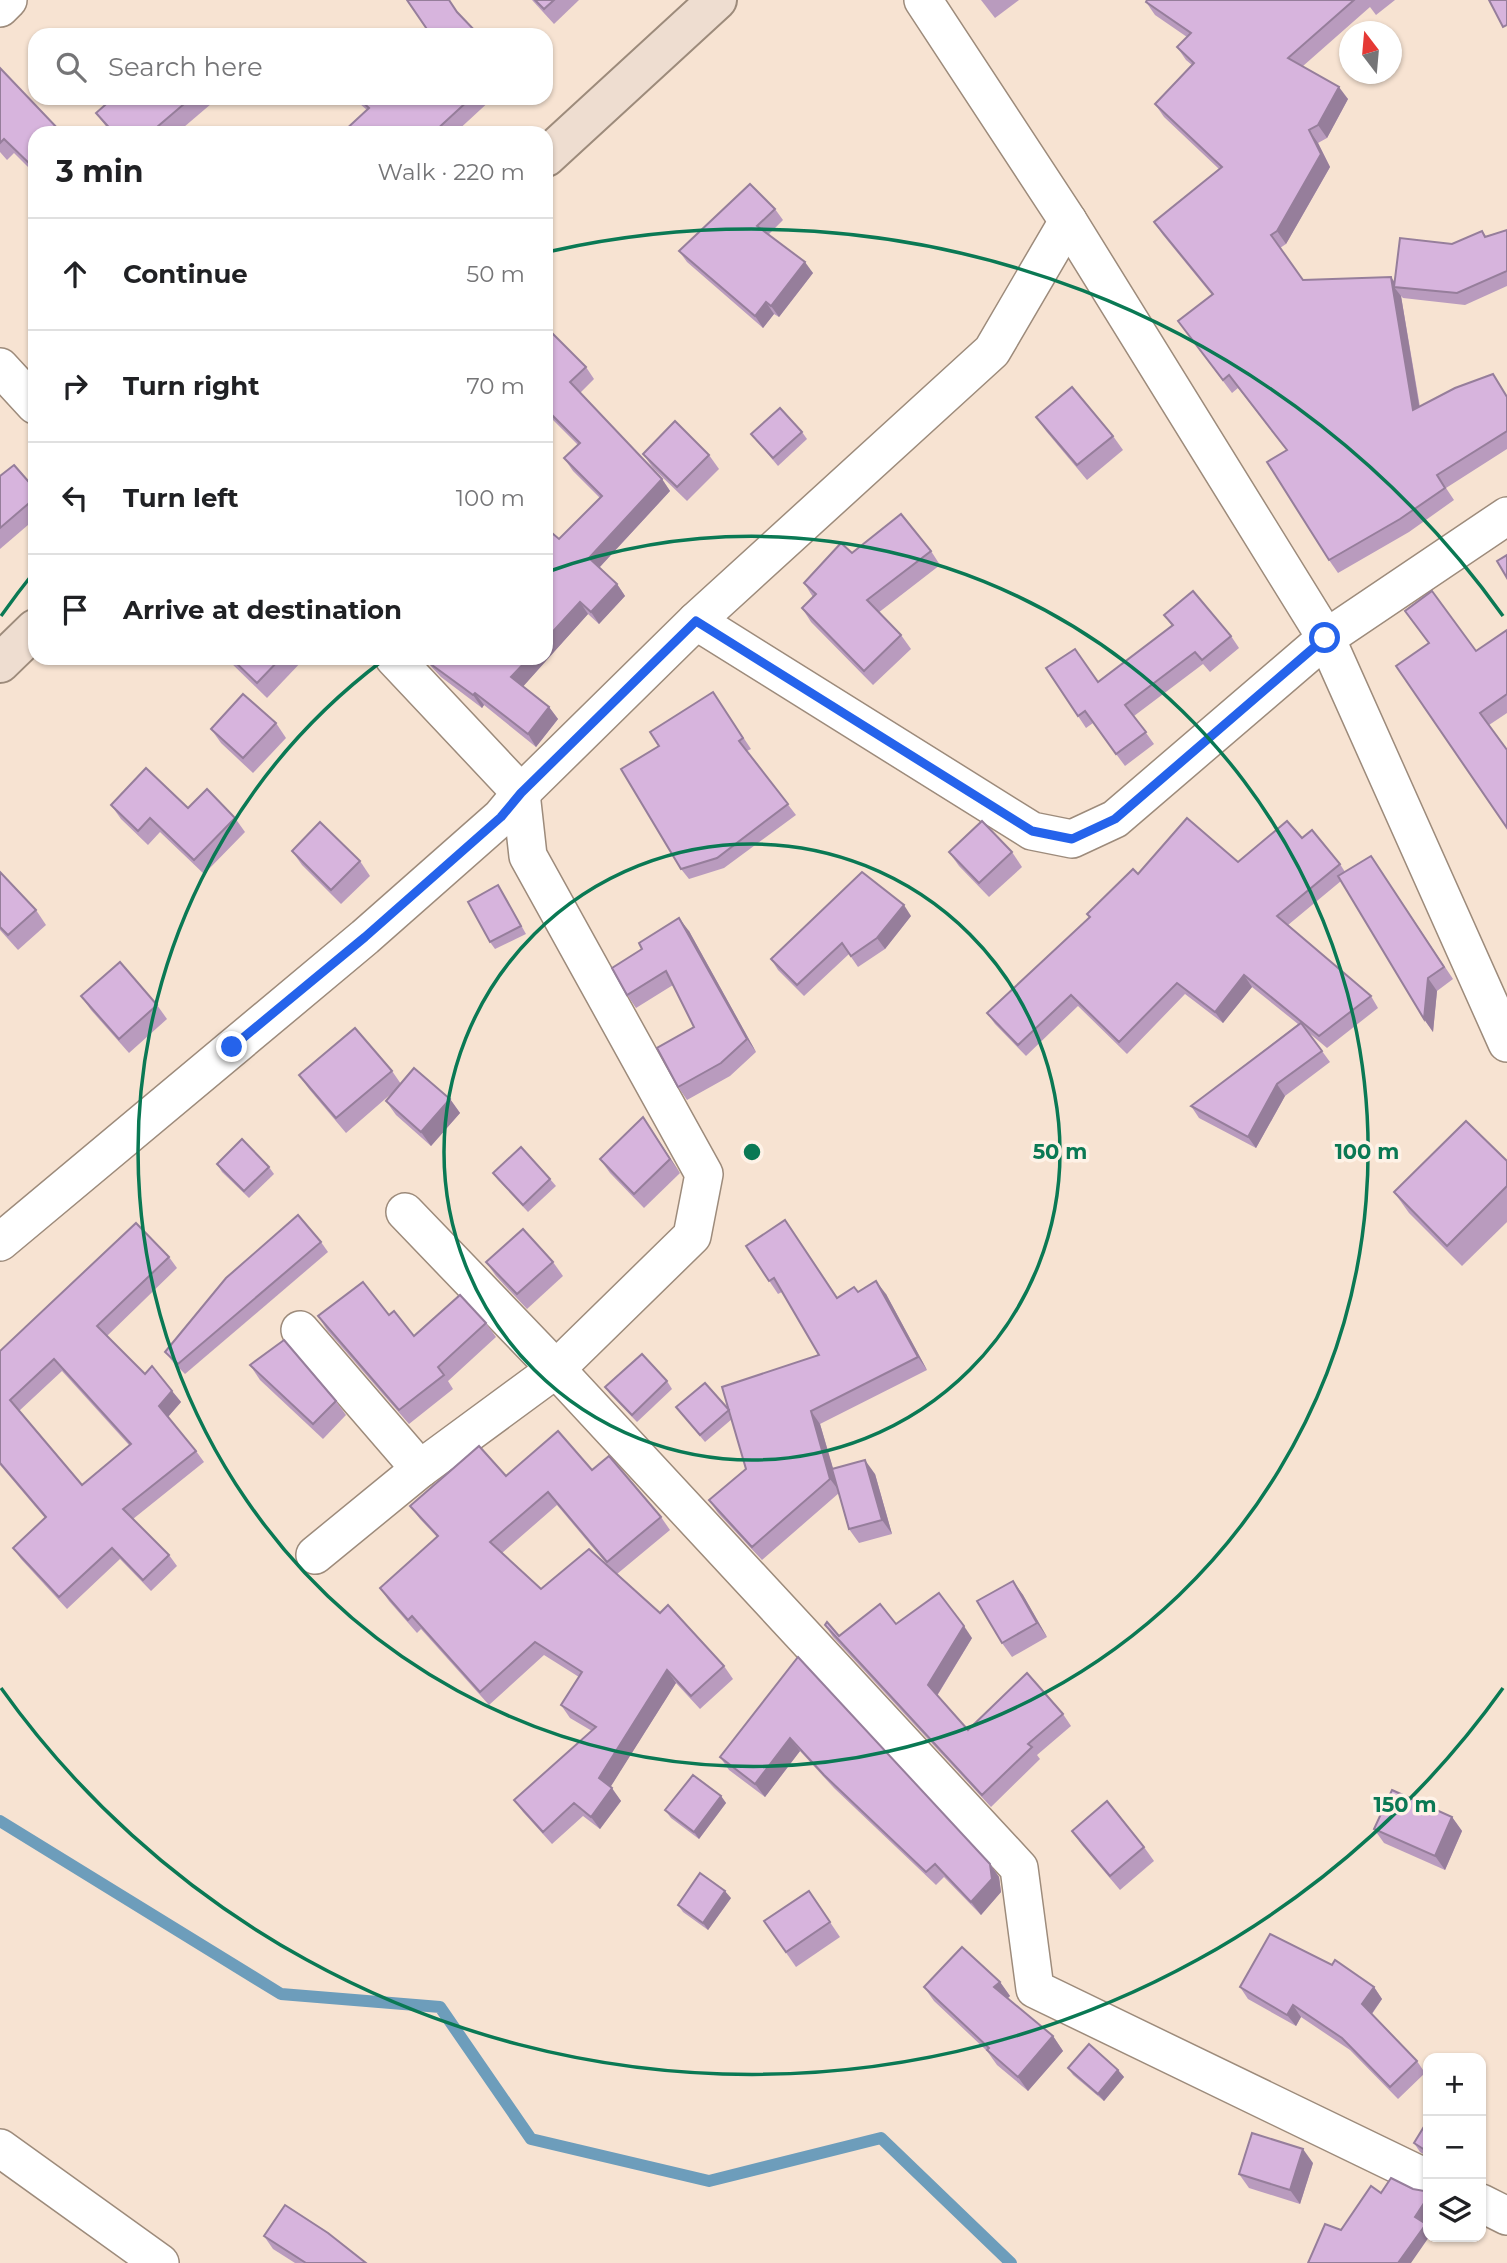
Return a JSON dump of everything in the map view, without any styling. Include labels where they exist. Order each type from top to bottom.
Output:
[{"type":"street","points":[[0,8],[8,0]]},
{"type":"street","points":[[553,151],[717,0]]},
{"type":"street","points":[[923,0],[1068,221],[1325,638],[1507,1042]]},
{"type":"street","points":[[0,1242],[365,937],[501,817],[521,793],[696,621],[992,351],[1068,221]]},
{"type":"street","points":[[0,367],[28,397]]},
{"type":"street","points":[[696,621],[1032,831],[1072,839],[1115,819],[1325,638],[1507,516]]},
{"type":"street","points":[[0,663],[28,636]]},
{"type":"street","points":[[314,1555],[421,1469],[556,1369],[692,1236],[704,1174],[528,856],[521,793],[401,665]]},
{"type":"street","points":[[405,1212],[556,1369],[1019,1868],[1035,1989],[1423,2177]]},
{"type":"street","points":[[300,1330],[421,1469]]},
{"type":"street","points":[[0,2148],[160,2263]]},
{"type":"street","points":[[1486,2206],[1507,2216]]},
{"type":"building","points":[[407,0],[449,0],[472,28],[426,28]]},
{"type":"building","points":[[535,0],[554,0],[544,9]]},
{"type":"building","points":[[1354,0],[1288,58],[1339,87],[1318,125],[1309,130],[1321,154],[1277,231],[1271,235],[1303,280],[1391,277],[1413,410],[1455,388],[1493,374],[1507,397],[1507,431],[1437,475],[1445,488],[1400,519],[1329,560],[1267,462],[1287,450],[1229,375],[1223,380],[1178,321],[1213,294],[1154,222],[1222,167],[1155,104],[1194,63],[1177,47],[1191,33],[1146,2]]},
{"type":"building","points":[[1489,0],[1507,0],[1507,25],[1503,27]]},
{"type":"building","points":[[0,68],[28,97],[28,105],[35,105],[55,126],[28,126],[28,162],[4,139],[0,143]]},
{"type":"building","points":[[105,105],[183,105],[158,126],[108,126],[96,113]]},
{"type":"building","points":[[366,105],[463,105],[441,126],[350,126],[369,108]]},
{"type":"building","points":[[750,184],[775,209],[757,226],[805,262],[771,306],[766,302],[755,316],[679,251]]},
{"type":"building","points":[[1507,230],[1507,271],[1457,293],[1394,287],[1400,238],[1452,244],[1482,231],[1485,237]]},
{"type":"building","points":[[553,334],[586,367],[570,382],[662,479],[589,558],[617,584],[591,612],[580,602],[553,631],[553,534],[559,539],[602,496],[564,458],[580,443],[553,416]]},
{"type":"building","points":[[1072,387],[1113,436],[1077,465],[1036,417]]},
{"type":"building","points":[[780,408],[802,432],[773,458],[751,434]]},
{"type":"building","points":[[675,421],[709,455],[677,487],[643,454]]},
{"type":"building","points":[[14,465],[28,481],[28,504],[0,528],[0,476]]},
{"type":"building","points":[[901,514],[931,551],[867,600],[901,635],[864,671],[802,608],[816,594],[804,583],[841,543],[852,553]]},
{"type":"building","points":[[1507,555],[1507,578],[1497,561]]},
{"type":"building","points":[[1193,591],[1231,636],[1202,660],[1195,652],[1125,705],[1146,732],[1116,754],[1085,711],[1078,716],[1046,668],[1075,649],[1098,682],[1173,625],[1164,615]]},
{"type":"building","points":[[1432,591],[1476,651],[1507,630],[1507,694],[1480,713],[1507,750],[1507,828],[1396,666],[1429,643],[1405,611]]},
{"type":"building","points":[[238,665],[274,665],[257,683]]},
{"type":"building","points":[[432,665],[522,665],[511,677],[549,707],[528,734],[475,693],[473,695]]},
{"type":"building","points":[[713,692],[743,738],[739,741],[788,804],[717,858],[681,869],[621,769],[659,746],[650,732]]},
{"type":"building","points":[[243,694],[276,723],[243,758],[211,729]]},
{"type":"building","points":[[146,768],[188,808],[207,789],[235,818],[194,860],[150,818],[138,831],[111,805]]},
{"type":"building","points":[[1187,818],[1238,862],[1287,821],[1302,838],[1312,830],[1340,864],[1277,916],[1371,996],[1319,1036],[1244,975],[1215,1012],[1177,983],[1119,1042],[1071,995],[1018,1045],[987,1013],[1090,917],[1087,914],[1133,869],[1138,874]]},
{"type":"building","points":[[982,821],[1012,852],[979,883],[949,852]]},
{"type":"building","points":[[320,822],[360,861],[331,890],[292,851]]},
{"type":"building","points":[[1371,856],[1444,967],[1428,978],[1424,1019],[1338,876]]},
{"type":"building","points":[[0,872],[36,910],[8,935],[0,927]]},
{"type":"building","points":[[862,872],[904,905],[877,938],[851,956],[842,943],[797,985],[771,959]]},
{"type":"building","points":[[498,885],[521,926],[490,942],[468,902]]},
{"type":"building","points":[[679,918],[747,1039],[721,1063],[678,1087],[657,1048],[694,1027],[666,971],[627,995],[612,968],[642,949],[639,943]]},
{"type":"building","points":[[120,962],[157,1005],[119,1039],[81,996]]},
{"type":"building","points":[[1301,1023],[1322,1051],[1277,1084],[1248,1137],[1191,1106]]},
{"type":"building","points":[[355,1028],[392,1071],[336,1118],[299,1075]]},
{"type":"building","points":[[414,1068],[450,1099],[421,1132],[386,1101]]},
{"type":"building","points":[[643,1117],[670,1159],[634,1194],[600,1159]]},
{"type":"building","points":[[1466,1121],[1507,1161],[1507,1186],[1447,1246],[1394,1192]]},
{"type":"building","points":[[242,1139],[269,1167],[244,1191],[217,1164]]},
{"type":"building","points":[[521,1147],[550,1179],[523,1205],[493,1173]]},
{"type":"building","points":[[298,1215],[321,1242],[178,1364],[165,1352],[226,1278]]},
{"type":"building","points":[[785,1220],[837,1298],[854,1287],[858,1292],[876,1281],[918,1357],[811,1411],[830,1479],[752,1547],[709,1500],[746,1469],[722,1387],[819,1355],[774,1278],[769,1281],[746,1246]]},
{"type":"building","points":[[136,1223],[169,1257],[97,1326],[145,1374],[152,1366],[172,1391],[159,1406],[196,1451],[123,1509],[169,1555],[143,1580],[112,1548],[59,1597],[13,1548],[46,1517],[0,1463],[0,1351]],"holes":[[[54,1359],[131,1444],[82,1485],[10,1400]]]},
{"type":"building","points":[[523,1229],[553,1262],[517,1294],[486,1262]]},
{"type":"building","points":[[363,1282],[389,1315],[394,1311],[414,1336],[460,1295],[486,1323],[438,1367],[444,1375],[399,1410],[318,1316]]},
{"type":"building","points":[[284,1340],[336,1401],[313,1424],[250,1365]]},
{"type":"building","points":[[642,1354],[667,1381],[632,1415],[605,1387]]},
{"type":"building","points":[[705,1383],[729,1410],[700,1435],[676,1407]]},
{"type":"building","points":[[558,1431],[592,1470],[609,1456],[661,1517],[607,1562],[548,1492],[490,1542],[541,1589],[589,1549],[660,1613],[668,1605],[724,1666],[691,1696],[667,1670],[599,1778],[612,1788],[591,1817],[574,1803],[543,1832],[514,1800],[596,1727],[561,1705],[582,1672],[535,1642],[480,1692],[412,1616],[408,1620],[380,1588],[438,1536],[410,1506],[479,1446],[506,1476]]},
{"type":"building","points":[[865,1460],[882,1520],[849,1529],[832,1469]]},
{"type":"building","points":[[1013,1581],[1037,1623],[1002,1643],[977,1601]]},
{"type":"building","points":[[939,1593],[964,1626],[928,1685],[968,1730],[1027,1673],[1063,1714],[1028,1744],[1032,1747],[982,1795],[825,1625],[827,1622],[839,1636],[880,1604],[896,1624]]},
{"type":"building","points":[[798,1657],[990,1864],[992,1879],[971,1902],[935,1864],[926,1872],[824,1775],[790,1738],[755,1784],[720,1757]]},
{"type":"building","points":[[693,1775],[721,1796],[694,1832],[665,1810]]},
{"type":"building","points":[[1392,1790],[1452,1817],[1435,1856],[1374,1829]]},
{"type":"building","points":[[1107,1801],[1144,1847],[1110,1876],[1072,1831]]},
{"type":"building","points":[[700,1873],[725,1891],[703,1923],[678,1905]]},
{"type":"building","points":[[809,1891],[830,1922],[786,1952],[764,1921]]},
{"type":"building","points":[[1270,1934],[1332,1965],[1335,1960],[1374,1987],[1362,2004],[1417,2061],[1390,2087],[1342,2038],[1293,2005],[1287,2015],[1240,1987]]},
{"type":"building","points":[[962,1947],[1000,1982],[994,1987],[1053,2036],[1018,2077],[924,1987]]},
{"type":"building","points":[[1089,2044],[1118,2070],[1098,2094],[1068,2068]]},
{"type":"building","points":[[1423,2128],[1423,2149],[1414,2143]]},
{"type":"building","points":[[1252,2133],[1303,2149],[1290,2190],[1239,2174]]},
{"type":"building","points":[[1391,2178],[1423,2191],[1423,2205],[1415,2217],[1423,2222],[1423,2228],[1398,2263],[1308,2263],[1325,2224],[1341,2230],[1371,2186],[1381,2193]]},
{"type":"building","points":[[285,2205],[328,2233],[366,2263],[306,2263],[264,2236]]},
{"type":"waterway","points":[[0,1821],[281,1994],[440,2007],[531,2139],[709,2181],[881,2138],[1011,2263]]},
{"type":"route","points":[[232,1047],[365,937],[501,817],[521,793],[696,621],[1032,831],[1072,839],[1115,819],[1325,638]]}]
